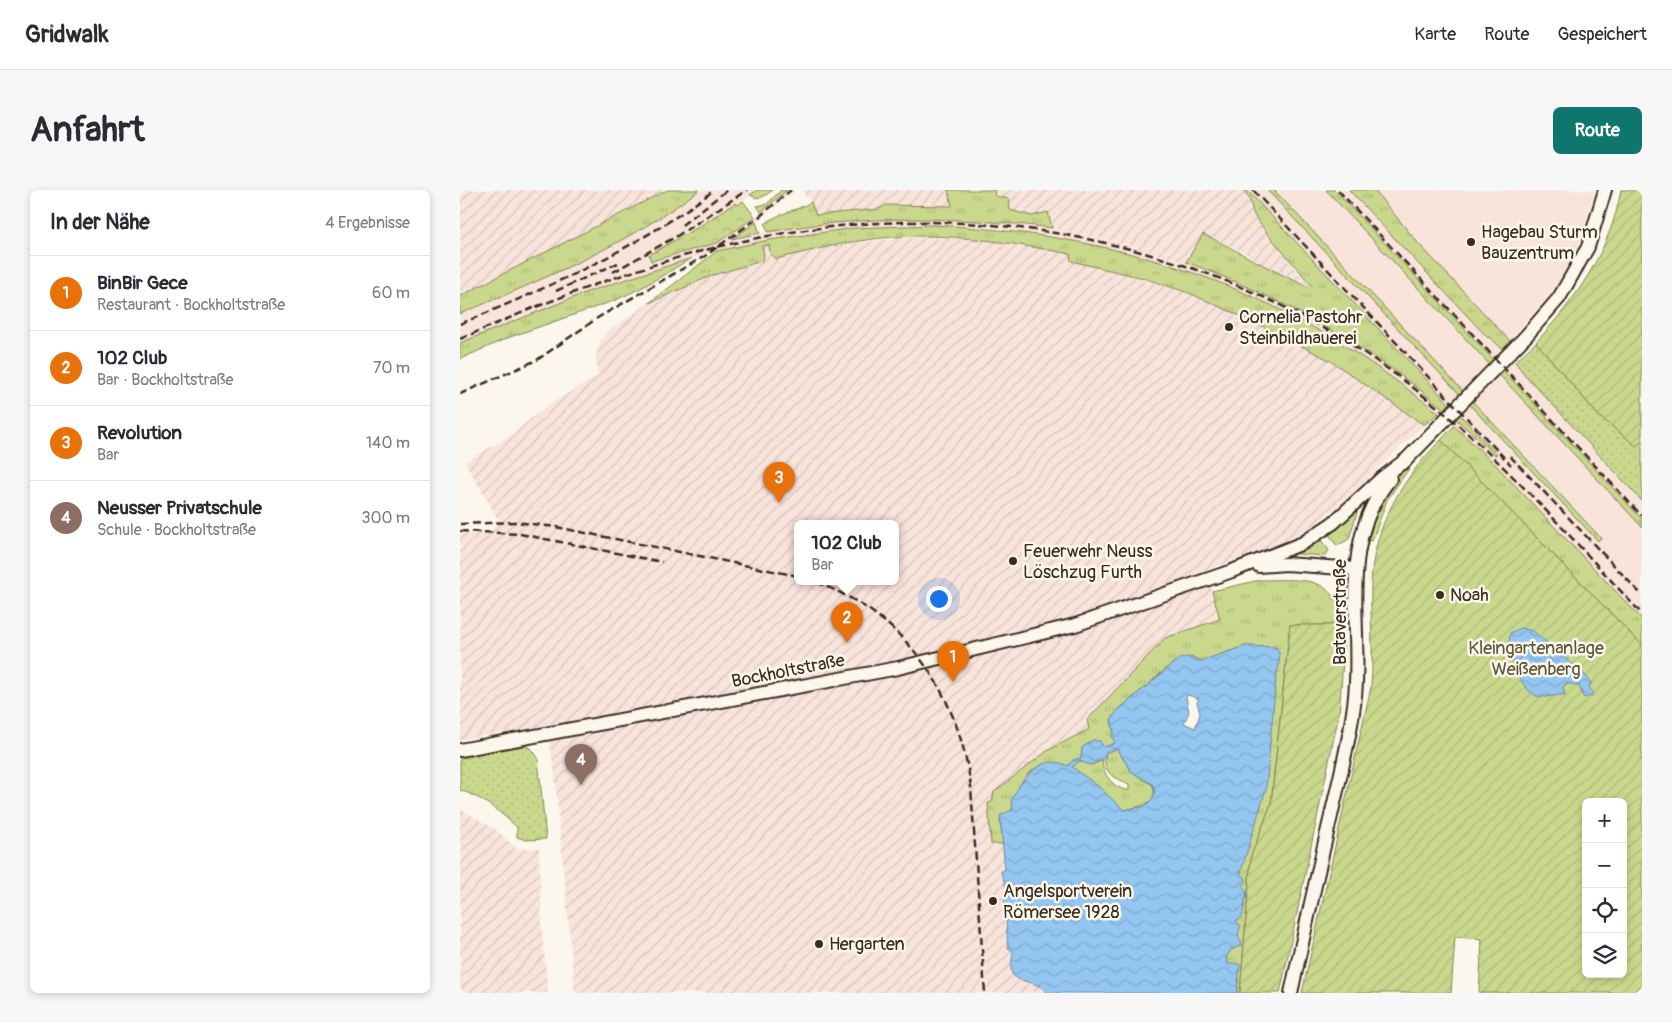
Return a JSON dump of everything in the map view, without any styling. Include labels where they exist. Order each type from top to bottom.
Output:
[{"type":"street","name":"Bataverstraße","points":[[1291,993],[1353,712],[1358,661],[1355,569],[1358,543],[1368,512],[1378,494],[1408,458],[1539,323],[1559,298],[1588,247],[1605,190]]},
{"type":"street","name":"Bockholtstraße","points":[[460,750],[924,662],[1075,625],[1282,553],[1321,532],[1408,458]]},
{"type":"street","name":"Bockholtstraße","points":[[1232,571],[1269,565],[1355,569]]},
{"type":"shaded area","points":[[460,190],[667,190],[460,296]]},
{"type":"shaded area","points":[[699,190],[757,190],[738,205],[734,203],[700,226],[649,255],[651,261],[717,243],[755,217],[787,190],[796,190],[733,239],[807,225],[851,220],[931,218],[997,221],[1052,228],[1105,239],[1186,262],[1251,287],[1295,308],[1369,352],[1442,407],[1495,455],[1496,453],[1247,190],[1595,190],[1578,246],[1557,287],[1502,349],[1642,501],[1642,619],[1491,460],[1439,413],[1364,358],[1292,316],[1193,272],[1052,236],[997,228],[933,225],[727,248],[587,292],[460,343],[460,314],[612,246],[639,231]]},
{"type":"shaded area","points":[[1243,190],[1250,197],[1256,218],[1295,269],[1312,286],[1309,287],[1281,275],[1243,252],[1203,234],[1186,262],[1105,239],[1052,228],[1048,212],[1032,216],[1018,214],[995,206],[886,205],[879,209],[816,215],[811,202],[802,191]]},
{"type":"shaded area","points":[[897,238],[978,238],[1070,254],[1091,265],[1189,293],[1303,345],[1331,361],[1424,425],[1341,504],[1309,529],[1275,546],[1206,570],[1221,619],[1165,638],[1089,729],[1047,751],[992,802],[988,803],[991,843],[1003,844],[1005,871],[1002,871],[1007,892],[1004,893],[1008,948],[1013,951],[1011,968],[1030,982],[1043,987],[1047,993],[988,993],[977,832],[972,833],[983,993],[575,993],[554,767],[546,726],[460,740],[460,534],[491,533],[498,519],[465,462],[508,437],[548,405],[598,376],[596,358],[600,341],[608,331],[649,303],[713,275],[762,261],[761,246],[838,245]]},
{"type":"shaded area","points":[[825,585],[978,832],[988,993],[983,993]]},
{"type":"shaded area","points":[[460,809],[495,829],[517,849],[539,848],[542,930],[548,993],[460,993]]},
{"type":"green space","points":[[667,190],[699,190],[643,228],[584,260],[460,314],[460,296]]},
{"type":"green space","points":[[757,190],[773,190],[760,198],[750,195]]},
{"type":"green space","points":[[781,190],[787,190],[761,212],[757,206],[767,204]]},
{"type":"green space","points":[[948,190],[994,190],[995,196],[1009,199],[1010,210],[1032,216],[1048,212],[1052,228],[981,221],[910,219],[804,226],[768,232],[765,224],[775,217],[811,202],[816,215],[879,209],[886,205],[952,206]]},
{"type":"green space","points":[[1243,190],[1247,190],[1497,454],[1495,455],[1426,394],[1351,342],[1271,298],[1186,262],[1203,234],[1282,275],[1309,287],[1312,286],[1257,220],[1248,197]]},
{"type":"green space","points":[[1267,190],[1274,190],[1601,538],[1598,541]]},
{"type":"green space","points":[[1326,190],[1335,190],[1642,519],[1642,527]]},
{"type":"green space","points":[[1349,190],[1374,190],[1419,244],[1510,341],[1502,349],[1490,337],[1488,338]]},
{"type":"green space","points":[[1621,190],[1642,190],[1642,441],[1636,446],[1598,415],[1536,342],[1565,309],[1590,272],[1609,233]]},
{"type":"green space","points":[[743,201],[755,217],[717,243],[651,261],[649,255],[700,226],[735,203],[738,205]]},
{"type":"green space","points":[[756,222],[760,233],[732,239]]},
{"type":"green space","points":[[933,225],[1038,235],[1089,244],[1139,256],[1188,271],[1236,289],[1283,311],[1330,337],[1372,364],[1439,413],[1424,425],[1331,361],[1254,322],[1189,293],[1143,278],[1071,261],[1070,254],[994,241],[943,237],[892,237],[821,248],[776,259],[770,253],[769,245],[762,246],[764,255],[762,261],[713,275],[649,303],[717,251],[769,240],[854,228]]},
{"type":"green space","points":[[692,258],[643,287],[616,300],[510,337],[460,359],[460,343],[587,292]]},
{"type":"green space","points":[[1536,342],[1598,415],[1636,445],[1642,441],[1642,501],[1515,362]]},
{"type":"green space","points":[[1454,426],[1491,460],[1642,619],[1642,645],[1441,440]]},
{"type":"green space","name":"Kleingartenanlage Weißenberg","points":[[1441,440],[1642,645],[1642,993],[1479,993],[1482,939],[1455,937],[1451,993],[1302,993],[1371,687],[1371,584],[1377,543],[1383,524],[1392,506],[1413,471]]},
{"type":"green space","points":[[1411,462],[1413,463],[1387,500],[1372,541],[1368,540],[1375,518],[1385,498]]},
{"type":"green space","points":[[1359,506],[1349,539],[1337,546],[1328,533]]},
{"type":"green space","points":[[1320,539],[1329,550],[1325,556],[1297,554],[1297,551]]},
{"type":"green space","points":[[1260,580],[1303,581],[1315,583],[1325,588],[1333,596],[1338,608],[1340,625],[1290,625],[1271,804],[1251,856],[1240,993],[1237,993],[1238,988],[1226,958],[1238,934],[1236,921],[1243,886],[1240,876],[1279,660],[1245,646],[1201,661],[1192,657],[1174,662],[1117,711],[1111,720],[1116,743],[1104,747],[1093,740],[1082,748],[1081,758],[1068,766],[1043,764],[1023,779],[1014,806],[1007,813],[1002,814],[1000,819],[1003,844],[991,844],[988,803],[992,802],[994,792],[1047,751],[1089,729],[1087,720],[1165,638],[1220,619],[1212,591]]},
{"type":"green space","points":[[1290,625],[1340,625],[1344,648],[1339,714],[1280,993],[1240,993],[1251,856],[1271,804]]},
{"type":"green space","points":[[519,744],[530,748],[538,759],[546,839],[526,840],[517,837],[517,827],[504,816],[483,801],[460,790],[460,758],[473,756],[476,752]]},
{"type":"green space","points":[[1117,749],[1131,770],[1141,779],[1152,784],[1154,796],[1142,806],[1124,810],[1072,767],[1079,761],[1091,765],[1103,760],[1104,770],[1110,780],[1119,788],[1129,790],[1129,784],[1110,774],[1105,765],[1106,752]]},
{"type":"water","points":[[1521,628],[1533,631],[1585,675],[1592,683],[1589,687],[1593,692],[1591,696],[1584,698],[1579,686],[1566,683],[1563,688],[1565,695],[1541,697],[1531,692],[1520,678],[1510,649],[1510,633]]},
{"type":"water","points":[[1245,646],[1276,647],[1279,654],[1266,789],[1240,875],[1245,877],[1246,882],[1243,886],[1247,892],[1242,918],[1236,921],[1241,926],[1238,934],[1242,945],[1231,950],[1226,958],[1228,964],[1236,963],[1240,965],[1237,993],[1047,993],[1037,985],[1015,977],[1011,967],[1013,951],[1008,948],[1004,892],[1007,891],[1001,871],[1005,870],[1000,816],[1013,809],[1011,800],[1027,776],[1034,770],[1049,762],[1068,766],[1073,760],[1081,758],[1082,748],[1093,740],[1100,741],[1104,747],[1115,743],[1112,737],[1114,731],[1111,720],[1117,711],[1179,659],[1187,657],[1201,661]],"holes":[[[1188,695],[1199,699],[1197,702],[1200,714],[1195,728],[1184,723],[1189,712],[1186,697]],[[1117,749],[1132,772],[1152,784],[1155,790],[1153,798],[1145,806],[1124,810],[1098,786],[1072,767],[1079,761],[1091,765],[1105,758],[1106,752]]]},
{"type":"railway","points":[[460,324],[559,281],[623,249],[685,211],[714,190]]},
{"type":"railway","points":[[682,225],[727,190]]},
{"type":"railway","points":[[613,272],[677,236],[747,190]]},
{"type":"railway","points":[[460,394],[537,360],[599,317],[705,256],[759,217],[791,190]]},
{"type":"railway","points":[[1253,190],[1511,465]]},
{"type":"railway","points":[[1338,190],[1642,516]]},
{"type":"railway","points":[[536,307],[672,259],[742,241],[813,229],[890,223],[967,223],[1043,231],[1118,246],[1191,268],[1262,296],[1330,332],[1395,374],[1462,428],[1524,488],[1642,614]]},
{"type":"railway","points":[[556,291],[618,263]]},
{"type":"railway","points":[[460,339],[540,305]]},
{"type":"railway","points":[[1510,456],[1642,595]]},
{"type":"railway","points":[[460,524],[515,522],[556,527],[794,575]]},
{"type":"railway","points":[[460,531],[520,534],[662,562]]},
{"type":"railway","points":[[822,585],[848,597],[877,615],[902,637],[923,662],[940,690],[954,720],[964,752],[971,787],[985,993]]},
{"type":"place","name":"Hagebau Sturm Bauzentrum","points":[[1471,242]]},
{"type":"place","name":"Cornelia Pastohr Steinbildhauerei","points":[[1229,327]]},
{"type":"place","name":"Revolution","points":[[779,503]]},
{"type":"place","name":"Feuerwehr Neuss Löschzug Furth","points":[[1013,561]]},
{"type":"place","name":"Noah","points":[[1440,595]]},
{"type":"place","name":"102 Club","points":[[847,643]]},
{"type":"place","name":"BinBir Gece","points":[[953,682]]},
{"type":"place","name":"Neusser Privatschule","points":[[581,785]]},
{"type":"place","name":"Angelsportverein Römersee 1928","points":[[993,901]]},
{"type":"place","name":"Hergarten","points":[[819,944]]}]
